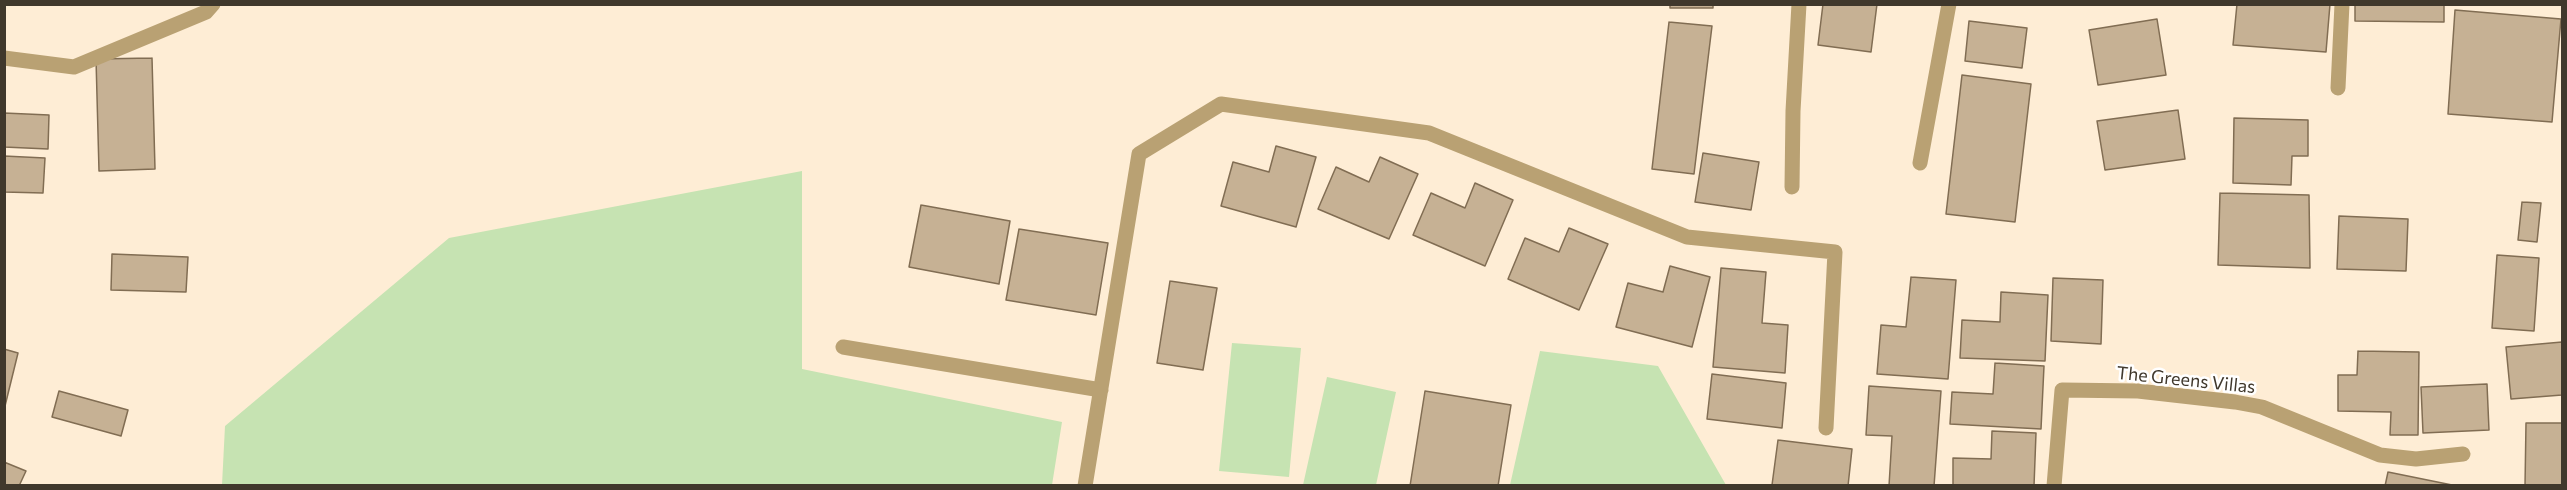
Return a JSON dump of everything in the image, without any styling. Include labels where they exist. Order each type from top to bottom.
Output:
[{"type":"street","points":[[4,58],[74,67],[206,12],[213,4]]},
{"type":"street","points":[[1792,187],[1793,111],[1799,4]]},
{"type":"street","points":[[1920,163],[1949,4]]},
{"type":"street","points":[[2338,88],[2342,4]]},
{"type":"street","points":[[1085,486],[1139,154],[1221,104],[1429,133],[1687,237],[1835,252],[1826,428]]},
{"type":"street","points":[[843,347],[1101,390]]},
{"type":"street","name":"The Greens Villas","points":[[2054,486],[2062,390],[2138,391],[2235,402],[2262,407],[2380,455],[2416,459],[2463,454]]},
{"type":"green space","points":[[802,171],[802,369],[1062,422],[1052,485],[222,485],[225,426],[449,238]]},
{"type":"green space","points":[[1232,343],[1301,348],[1289,477],[1219,471]]},
{"type":"green space","points":[[1540,351],[1658,366],[1726,485],[1510,485]]},
{"type":"green space","points":[[1327,377],[1396,392],[1376,485],[1303,485]]},
{"type":"building","points":[[1670,4],[1713,4],[1713,8],[1670,8]]},
{"type":"building","points":[[1823,4],[1877,4],[1871,52],[1818,45]]},
{"type":"building","points":[[2237,4],[2330,4],[2326,52],[2233,45]]},
{"type":"building","points":[[2355,4],[2444,4],[2444,22],[2355,21]]},
{"type":"building","points":[[2455,10],[2561,19],[2552,122],[2448,114]]},
{"type":"building","points":[[2157,19],[2166,75],[2098,85],[2089,30]]},
{"type":"building","points":[[1969,21],[2027,28],[2022,68],[1965,61]]},
{"type":"building","points":[[1669,22],[1712,26],[1694,174],[1652,169]]},
{"type":"building","points":[[152,58],[155,169],[99,171],[96,59]]},
{"type":"building","points":[[1962,75],[2031,84],[2015,222],[1946,214]]},
{"type":"building","points":[[2178,110],[2185,159],[2105,170],[2097,121]]},
{"type":"building","points":[[4,113],[49,115],[48,149],[4,147]]},
{"type":"building","points":[[2234,118],[2308,120],[2308,156],[2292,156],[2291,185],[2233,183]]},
{"type":"building","points":[[1276,146],[1316,157],[1296,227],[1221,206],[1233,162],[1269,172]]},
{"type":"building","points":[[1703,153],[1759,162],[1751,210],[1695,202]]},
{"type":"building","points":[[4,156],[45,158],[43,193],[4,192]]},
{"type":"building","points":[[1380,157],[1418,174],[1389,239],[1318,209],[1336,167],[1369,182]]},
{"type":"building","points":[[1475,183],[1513,200],[1485,266],[1413,235],[1431,193],[1465,208]]},
{"type":"building","points":[[2220,193],[2309,195],[2310,268],[2218,265]]},
{"type":"building","points":[[2522,202],[2541,203],[2537,242],[2518,240]]},
{"type":"building","points":[[921,205],[1010,221],[999,284],[909,267]]},
{"type":"building","points":[[2339,216],[2408,219],[2406,271],[2337,269]]},
{"type":"building","points":[[1569,228],[1608,244],[1579,310],[1508,279],[1525,238],[1559,252]]},
{"type":"building","points":[[1019,229],[1108,243],[1096,315],[1006,300]]},
{"type":"building","points":[[112,254],[188,257],[186,292],[111,290]]},
{"type":"building","points":[[2497,255],[2539,258],[2534,331],[2492,328]]},
{"type":"building","points":[[1670,266],[1710,277],[1692,347],[1616,327],[1628,283],[1663,292]]},
{"type":"building","points":[[1721,268],[1766,272],[1762,323],[1788,325],[1785,373],[1713,367]]},
{"type":"building","points":[[1911,277],[1956,280],[1948,379],[1877,374],[1881,325],[1906,327]]},
{"type":"building","points":[[2053,278],[2103,280],[2101,344],[2051,341]]},
{"type":"building","points":[[1170,281],[1217,288],[1203,370],[1157,363]]},
{"type":"building","points":[[2001,292],[2048,295],[2045,361],[1960,358],[1962,320],[2000,322]]},
{"type":"building","points":[[2562,342],[2562,395],[2511,399],[2506,347]]},
{"type":"building","points":[[4,349],[18,353],[5,406],[4,406]]},
{"type":"building","points":[[2358,351],[2419,352],[2418,435],[2390,435],[2391,412],[2338,411],[2338,375],[2357,375]]},
{"type":"building","points":[[1995,363],[2044,366],[2041,429],[1950,424],[1952,392],[1993,394]]},
{"type":"building","points":[[1712,374],[1786,383],[1782,428],[1707,419]]},
{"type":"building","points":[[2487,384],[2489,430],[2423,433],[2421,387]]},
{"type":"building","points":[[1869,386],[1941,391],[1934,486],[1889,486],[1892,436],[1866,435]]},
{"type":"building","points":[[59,391],[128,410],[121,436],[52,417]]},
{"type":"building","points":[[1425,391],[1511,405],[1498,486],[1410,486]]},
{"type":"building","points":[[2526,423],[2562,423],[2562,486],[2525,486]]},
{"type":"building","points":[[1992,431],[2036,433],[2034,486],[1953,486],[1953,458],[1991,459]]},
{"type":"building","points":[[1778,440],[1852,449],[1848,486],[1772,485]]},
{"type":"building","points":[[4,462],[26,471],[19,486],[4,486]]},
{"type":"building","points":[[2388,472],[2457,486],[2385,486]]}]
